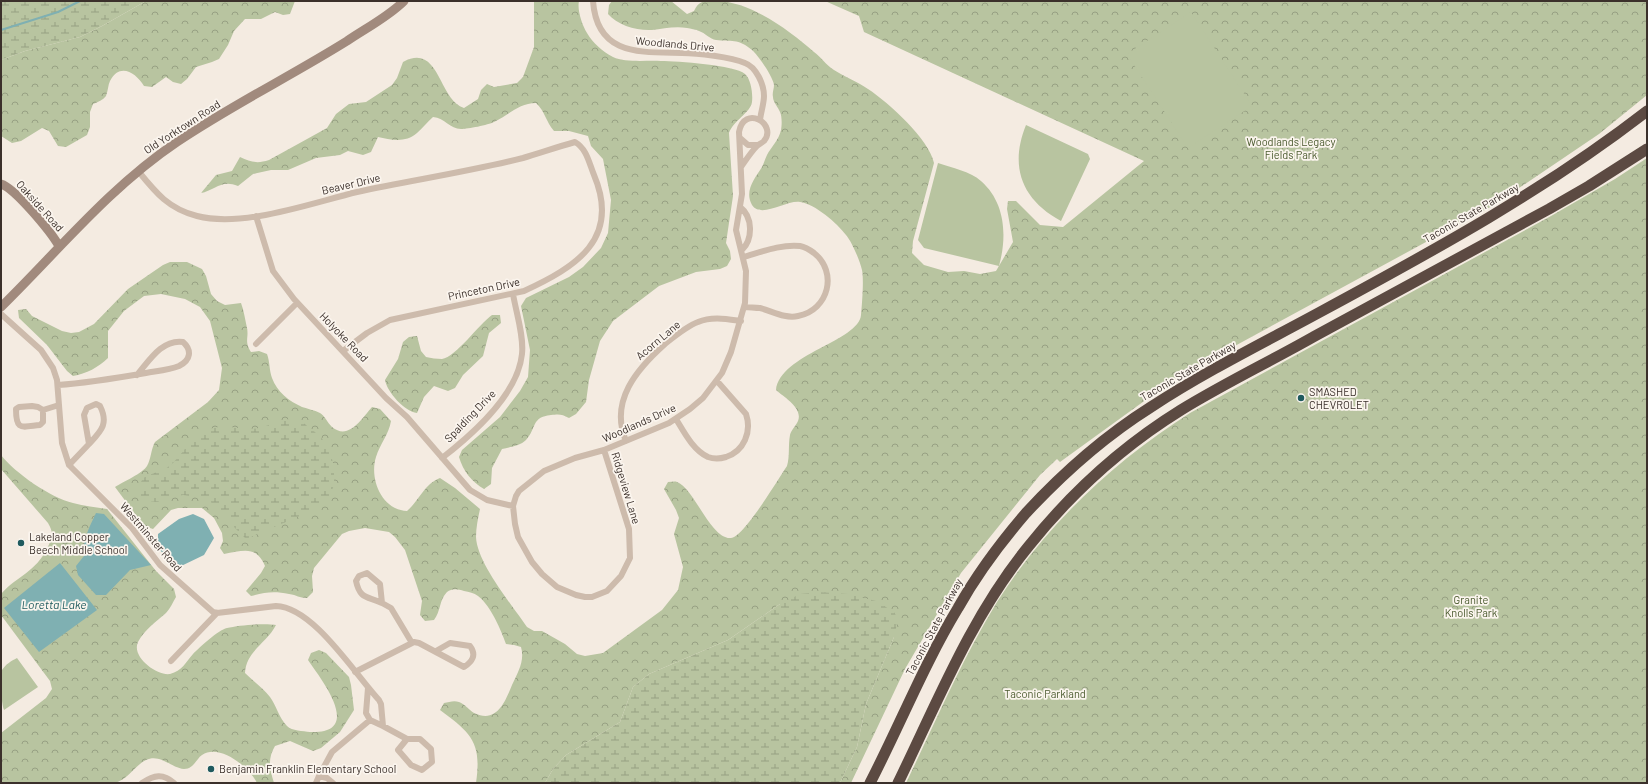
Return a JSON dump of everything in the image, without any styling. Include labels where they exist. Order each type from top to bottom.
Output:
[{"type":"highway","name":"Taconic State Parkway","points":[[870,783],[935,649],[970,588],[997,549],[1026,514],[1076,464],[1112,434],[1170,395],[1474,228],[1571,166],[1647,111]]},
{"type":"highway","points":[[898,783],[965,645],[1000,586],[1027,548],[1057,513],[1106,465],[1149,431],[1201,398],[1562,202],[1647,149]]},
{"type":"main road","name":"Old Yorktown Road","points":[[1,308],[86,219],[139,172],[178,141],[336,47],[389,14],[404,1]]},
{"type":"main road","name":"Oakside Road","points":[[1,184],[10,189],[46,227],[59,246]]},
{"type":"street","name":"Woodlands Drive","points":[[593,1],[594,14],[605,35],[615,44],[624,48],[646,53],[684,53],[712,56],[745,63],[752,67],[757,74],[764,95],[760,120]]},
{"type":"street","name":"Woodlands Drive","points":[[513,506],[519,491],[544,471],[575,458],[604,450],[676,419],[699,402],[717,382],[722,373],[741,321],[744,307],[746,271],[736,230],[742,194],[741,166],[739,160],[740,126],[743,121],[749,118],[755,118],[760,120],[766,126],[767,134],[764,141],[757,145],[741,166]]},
{"type":"street","points":[[740,138],[748,145],[757,145]]},
{"type":"street","name":"Beaver Drive","points":[[139,172],[155,192],[169,205],[197,216],[214,219],[233,219],[281,211],[357,192],[516,159],[575,142],[581,146]]},
{"type":"street","name":"Princeton Drive","points":[[343,351],[390,320],[524,291],[570,266],[582,256],[597,236],[602,222],[602,206],[600,189],[585,151],[581,146]]},
{"type":"street","points":[[740,207],[744,210],[748,217],[750,231],[749,242],[742,250]]},
{"type":"street","name":"Holyoke Road","points":[[256,216],[273,271],[297,303],[386,398],[407,417],[470,490],[487,500],[513,506]]},
{"type":"street","points":[[743,257],[790,246],[802,246],[809,249],[819,257],[829,281],[826,295],[820,304],[810,312],[799,316],[789,317],[760,308],[744,307]]},
{"type":"street","name":"Spalding Drive","points":[[442,458],[498,405],[514,382],[521,361],[522,343],[513,294]]},
{"type":"street","points":[[256,344],[297,303]]},
{"type":"street","name":"Westminster Road","points":[[1,314],[41,350],[53,368],[58,384],[62,443],[69,465],[132,528],[160,565],[191,594],[217,614]]},
{"type":"street","name":"Acorn Lane","points":[[626,441],[620,422],[621,410],[627,390],[646,361],[671,340],[699,321],[719,318],[741,321]]},
{"type":"street","points":[[58,384],[87,383],[137,375],[172,368],[180,365],[187,359],[190,355],[189,350],[183,342],[171,342],[163,346],[137,375]]},
{"type":"street","points":[[676,419],[695,447],[708,457],[719,459],[731,455],[738,450],[748,433],[748,421],[746,414],[717,382]]},
{"type":"street","points":[[69,465],[89,444],[100,432],[104,424],[102,408],[96,404],[87,408],[84,413],[89,444]]},
{"type":"street","points":[[44,410],[43,422],[40,426],[25,427],[18,425],[16,422],[16,409],[19,407],[32,406],[44,410],[59,405]]},
{"type":"street","name":"Ridgeview Lane","points":[[513,506],[514,524],[518,537],[532,562],[542,574],[558,587],[576,595],[592,597],[607,591],[621,576],[626,567],[630,558],[631,546],[629,529],[604,450]]},
{"type":"street","points":[[382,603],[380,584],[367,573],[359,576],[356,581],[358,590],[369,599],[382,603],[391,608],[412,642]]},
{"type":"street","points":[[171,662],[217,614],[276,606],[291,608],[319,629],[381,704],[383,726]]},
{"type":"street","points":[[355,672],[412,642],[419,643],[464,667],[472,660],[474,654],[470,646],[450,643],[436,652]]},
{"type":"street","points":[[368,688],[366,713],[370,720],[407,739],[420,739],[431,749],[432,762],[422,770],[411,765],[398,750],[407,739]]},
{"type":"street","points":[[316,783],[332,752],[370,720]]},
{"type":"street","points":[[142,783],[151,777],[156,776],[166,777],[174,783]]},
{"type":"street","points":[[319,776],[327,778],[334,783]]},
{"type":"green space","points":[[1,1],[146,1],[80,37],[25,51],[1,60]]},
{"type":"green space","points":[[146,1],[295,1],[290,14],[283,15],[275,12],[261,19],[245,19],[234,31],[228,45],[219,59],[196,67],[181,84],[173,82],[166,77],[152,87],[144,86],[137,77],[132,74],[123,71],[118,72],[110,81],[106,96],[102,100],[93,104],[90,112],[90,127],[87,135],[66,147],[58,146],[49,131],[42,128],[21,141],[12,143],[1,136],[1,60],[25,51],[80,37]]},
{"type":"green space","points":[[534,1],[579,1],[580,17],[589,37],[602,49],[618,59],[630,61],[669,61],[692,63],[730,68],[739,71],[745,74],[749,79],[752,91],[752,102],[749,109],[734,124],[729,133],[733,196],[726,243],[730,251],[731,259],[727,266],[720,269],[696,272],[659,286],[613,321],[600,341],[589,380],[586,402],[576,414],[569,418],[558,414],[540,418],[524,442],[502,449],[492,468],[491,484],[484,489],[468,476],[459,457],[462,450],[500,417],[520,391],[528,377],[530,350],[521,306],[526,298],[569,277],[583,267],[601,248],[608,233],[611,200],[603,159],[591,146],[588,136],[569,131],[554,131],[536,103],[519,107],[499,119],[483,126],[461,129],[457,129],[441,119],[433,117],[417,133],[408,138],[393,140],[378,137],[371,152],[363,155],[348,151],[340,155],[316,158],[288,170],[271,170],[253,174],[238,186],[223,184],[201,193],[216,175],[232,171],[240,157],[254,162],[269,160],[327,128],[336,114],[349,104],[366,102],[392,85],[397,78],[403,62],[415,58],[424,60],[432,66],[455,103],[464,108],[478,99],[481,90],[487,84],[494,87],[517,83],[523,77],[534,47]]},
{"type":"green space","name":"Woodlands Legacy Fields Park","points":[[612,1],[671,1],[687,14],[694,11],[700,3],[706,1],[729,2],[742,6],[755,11],[781,26],[804,43],[831,68],[877,95],[907,122],[925,143],[931,154],[934,163],[913,241],[912,253],[924,265],[948,272],[964,271],[980,274],[996,271],[1013,242],[1007,209],[1008,201],[1016,201],[1040,225],[1063,227],[1144,161],[864,32],[859,16],[825,1],[1647,1],[1647,95],[1599,134],[1494,205],[1176,378],[1060,462],[1057,459],[1040,475],[961,573],[905,669],[851,783],[840,783],[857,747],[866,704],[894,637],[780,604],[728,640],[649,674],[633,687],[620,722],[566,755],[553,769],[545,783],[476,783],[477,758],[472,740],[460,725],[440,710],[444,703],[455,701],[463,704],[474,713],[482,716],[489,716],[499,710],[519,671],[522,657],[521,647],[506,644],[498,625],[483,600],[475,594],[453,589],[444,595],[434,620],[425,621],[420,615],[422,601],[405,550],[389,532],[365,528],[342,534],[314,568],[312,576],[313,592],[307,598],[275,592],[251,596],[246,591],[265,566],[261,559],[253,552],[243,551],[224,554],[220,548],[223,541],[222,533],[214,518],[202,508],[178,508],[171,510],[153,529],[144,526],[115,487],[145,469],[155,442],[208,402],[219,390],[222,368],[210,321],[200,307],[185,299],[161,294],[144,296],[124,311],[108,331],[108,358],[92,370],[73,376],[67,371],[47,345],[19,318],[18,310],[26,309],[32,316],[62,331],[71,333],[79,332],[94,324],[128,289],[163,265],[170,262],[187,262],[202,269],[206,276],[211,294],[217,301],[225,305],[241,303],[247,328],[247,342],[249,348],[251,352],[259,351],[267,354],[274,383],[280,392],[288,399],[302,407],[320,413],[332,427],[338,431],[349,430],[355,426],[372,407],[380,409],[391,421],[376,457],[374,466],[376,483],[384,499],[398,509],[407,511],[430,484],[440,478],[455,488],[480,509],[476,537],[482,559],[496,584],[527,627],[534,631],[542,631],[565,644],[577,654],[585,656],[603,653],[662,610],[678,590],[683,567],[674,534],[679,518],[664,489],[668,482],[676,482],[683,486],[710,523],[724,536],[731,538],[737,535],[744,528],[787,466],[790,435],[798,421],[799,416],[796,408],[776,390],[781,378],[791,367],[804,357],[847,333],[857,324],[861,315],[863,286],[861,266],[851,242],[842,230],[819,210],[800,202],[794,202],[767,210],[756,209],[752,205],[749,195],[751,185],[762,167],[766,156],[779,137],[782,123],[781,114],[773,99],[773,81],[765,66],[755,53],[743,44],[734,41],[721,41],[714,39],[698,30],[678,27],[646,30],[622,24],[608,14],[609,5]]},
{"type":"green space","points":[[1191,12],[1252,106],[1188,148],[1127,54]]},
{"type":"green space","points":[[1026,125],[1088,154],[1090,159],[1061,221],[1048,213],[1037,203],[1028,192],[1022,181],[1019,168],[1019,155],[1021,140]]},
{"type":"green space","points":[[1647,158],[1647,783],[906,783],[960,668],[997,602],[1016,574],[1059,521],[1108,474],[1134,452],[1190,413],[1551,216],[1615,179]]},
{"type":"green space","points":[[938,163],[966,172],[977,178],[989,190],[995,199],[1000,210],[1003,232],[1002,255],[999,266],[924,248],[918,240]]},
{"type":"green space","points":[[492,315],[500,315],[501,323],[489,333],[483,356],[463,375],[455,388],[448,391],[434,386],[424,397],[417,413],[407,409],[397,401],[386,385],[385,380],[398,359],[403,342],[409,337],[417,336],[421,351],[426,357],[442,359],[448,357],[461,347]]},
{"type":"green space","points":[[285,419],[301,421],[321,437],[330,451],[334,467],[334,485],[328,501],[314,510],[246,539],[229,522],[219,509],[207,499],[183,495],[157,502],[148,501],[141,496],[140,489],[143,479],[146,476],[170,466],[192,441],[202,433],[217,427],[244,429],[259,428]]},
{"type":"green space","points":[[1,455],[24,477],[54,496],[77,504],[107,509],[156,571],[174,589],[176,597],[169,610],[147,630],[138,642],[138,654],[152,669],[165,674],[174,673],[186,663],[200,647],[223,629],[245,625],[276,625],[249,659],[246,665],[245,673],[270,697],[282,719],[289,728],[310,732],[326,730],[335,724],[337,715],[329,692],[308,660],[311,653],[319,650],[326,653],[349,677],[351,685],[354,710],[340,732],[321,748],[313,751],[290,741],[275,746],[270,760],[270,769],[274,783],[257,783],[248,771],[234,759],[217,752],[209,752],[202,755],[193,766],[187,769],[179,768],[156,758],[151,758],[138,765],[119,782],[114,783],[1,783],[1,733],[46,698],[52,689],[50,681],[1,615],[1,594],[38,563],[48,547],[52,535],[48,523],[1,469]]},
{"type":"green space","points":[[819,592],[848,594],[876,601],[894,612],[898,619],[894,637],[866,704],[857,747],[840,783],[545,783],[553,769],[566,755],[620,722],[633,687],[649,674],[728,640],[780,604],[800,594]]},
{"type":"green space","points":[[17,658],[38,687],[4,710],[1,690],[2,670],[5,666]]},
{"type":"water","points":[[96,513],[104,514],[151,565],[130,570],[106,595],[96,595],[78,575],[76,566],[84,556],[85,539]]},
{"type":"water","points":[[193,514],[204,519],[214,538],[204,555],[177,568],[158,548],[158,534],[179,519]]},
{"type":"water","name":"Loretta Lake","points":[[60,563],[97,610],[39,652],[4,608]]},
{"type":"waterway","points":[[1,30],[58,12],[80,1]]},
{"type":"place","name":"SMASHED CHEVROLET","points":[[1301,398]]},
{"type":"place","name":"Lakeland Copper Beech Middle School","points":[[21,543]]},
{"type":"place","name":"Benjamin Franklin Elementary School","points":[[211,769]]},
{"type":"park label","name":"Granite Knolls Park","points":[[1471,606]]},
{"type":"park label","name":"Taconic Parkland","points":[[1045,694]]}]
